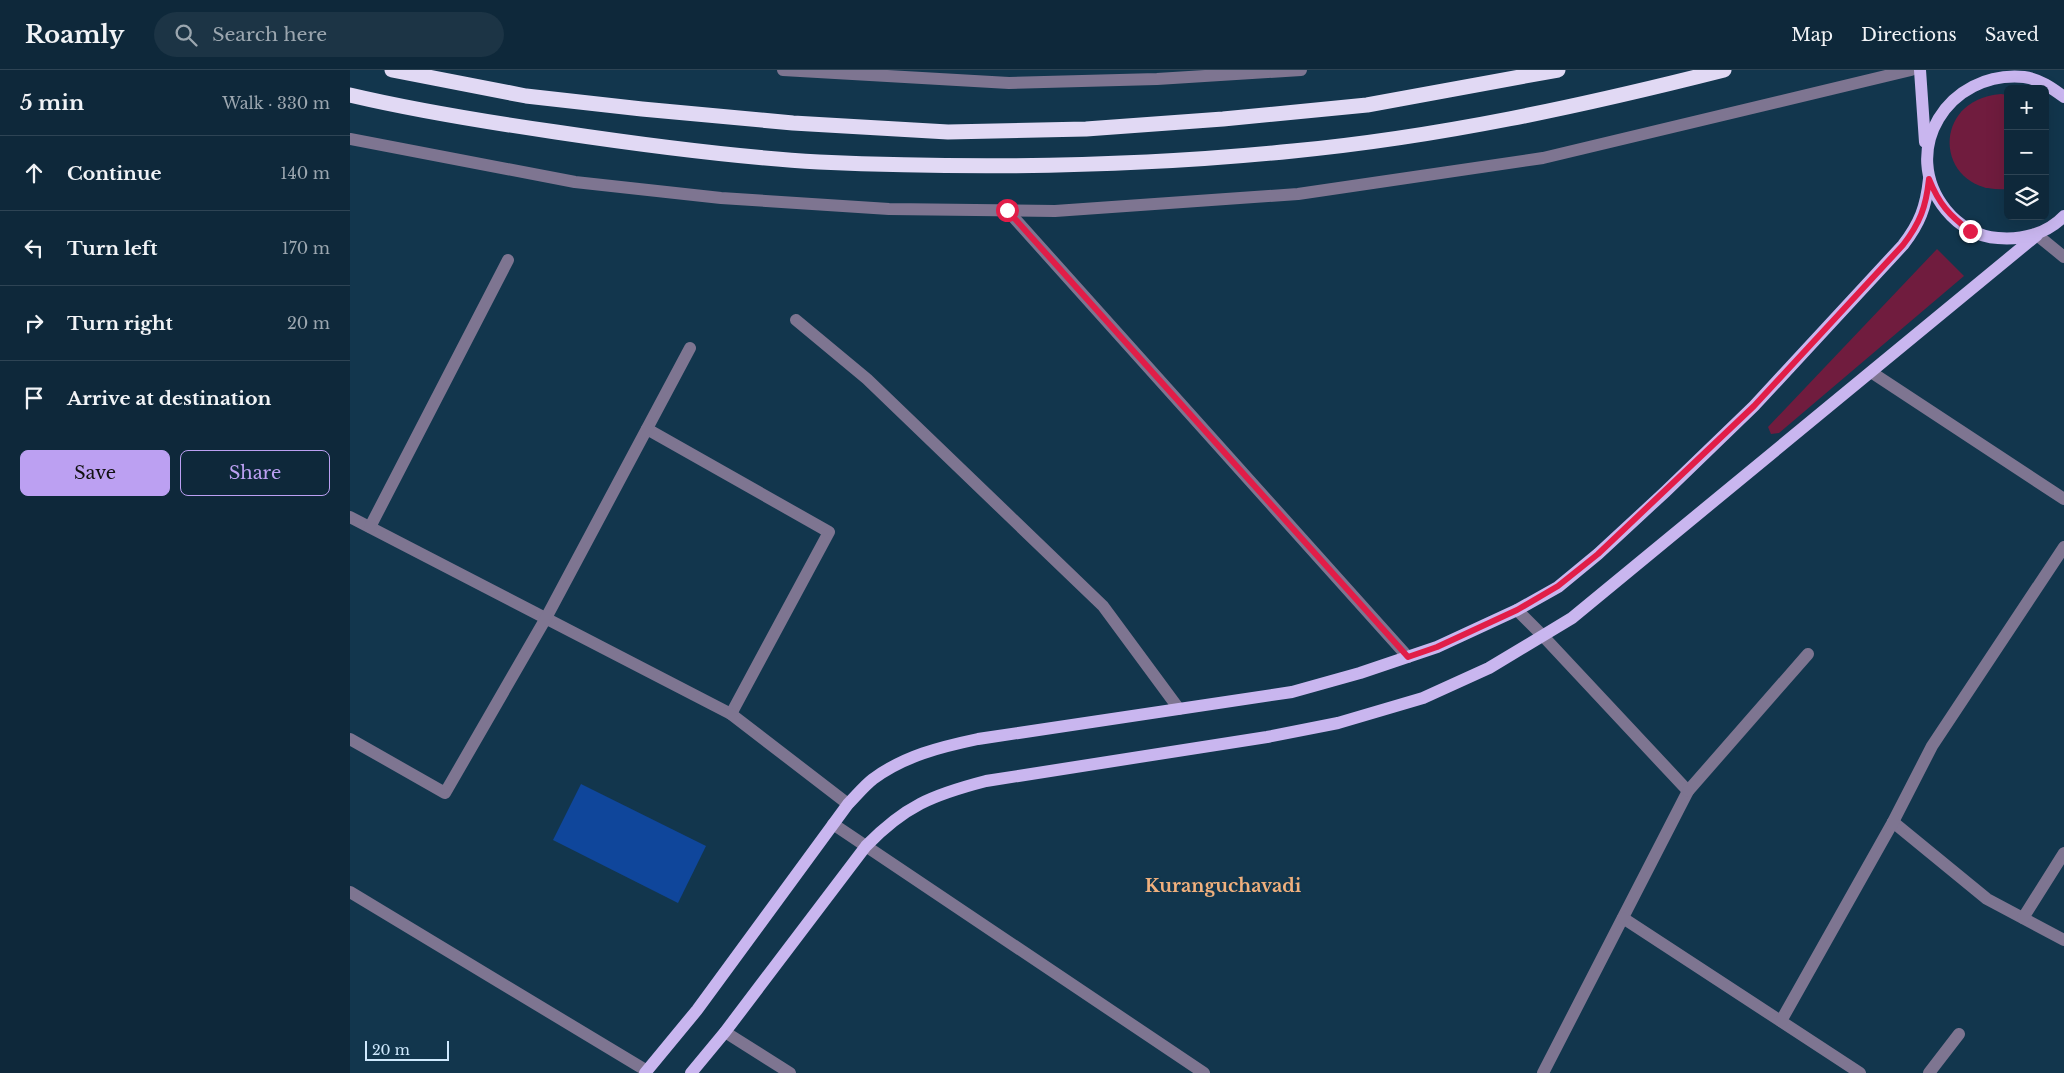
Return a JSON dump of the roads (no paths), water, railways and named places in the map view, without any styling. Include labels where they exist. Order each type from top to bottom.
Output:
[{"type":"highway","points":[[392,70],[526,96],[642,109],[793,123],[948,132],[1086,129],[1223,119],[1366,105],[1558,70]]},
{"type":"highway","points":[[350,96],[513,126],[652,146],[817,162],[997,166],[1152,162],[1293,151],[1408,136],[1524,117],[1724,70]]},
{"type":"main road","points":[[646,1072],[697,1010],[848,804],[872,780],[893,766],[918,754],[943,746],[987,737],[1292,692],[1360,673],[1437,647],[1517,610],[1558,586],[1598,554],[1754,406],[1903,245],[1917,227],[1926,203],[1929,179],[1920,70]]},
{"type":"main road","points":[[2026,70],[2048,85]]},
{"type":"main road","points":[[1926,157],[1930,132],[1942,110],[1959,92],[1981,80],[2006,75],[2025,77],[2046,85]]},
{"type":"main road","points":[[2049,86],[2064,98]]},
{"type":"main road","points":[[1929,179],[1938,200],[1952,218],[1970,231],[1992,238],[2014,240],[2037,234]]},
{"type":"main road","points":[[691,1073],[725,1032],[866,846],[886,825],[914,806],[949,790],[986,781],[1258,739],[1338,723],[1423,698],[1489,668],[1572,618],[2037,234],[2058,223],[2064,216]]},
{"type":"street","points":[[783,70],[1010,83],[1157,79],[1302,70]]},
{"type":"street","points":[[350,139],[575,182],[721,198],[879,208],[1055,212],[1298,194],[1543,158],[1911,70]]},
{"type":"street","points":[[1007,210],[1408,657]]},
{"type":"street","points":[[2037,234],[2064,257]]},
{"type":"street","points":[[370,527],[508,260]]},
{"type":"street","points":[[796,320],[867,379],[1103,606],[1179,709]]},
{"type":"street","points":[[350,739],[445,793],[546,618],[690,348]]},
{"type":"street","points":[[1871,372],[2064,499]]},
{"type":"street","points":[[647,428],[829,532],[731,714]]},
{"type":"street","points":[[350,517],[731,714],[848,804]]},
{"type":"street","points":[[1781,1021],[1892,822],[1932,746],[2064,547]]},
{"type":"street","points":[[1517,610],[1688,791]]},
{"type":"street","points":[[1544,1073],[1688,791],[1808,654]]},
{"type":"street","points":[[1892,822],[1988,900],[2064,940]]},
{"type":"street","points":[[833,824],[1204,1073]]},
{"type":"street","points":[[2023,918],[2064,853]]},
{"type":"street","points":[[350,892],[646,1072]]},
{"type":"street","points":[[1623,918],[1860,1073]]},
{"type":"street","points":[[725,1032],[790,1073]]},
{"type":"street","points":[[1929,1073],[1959,1034]]},
{"type":"district","name":"Kuranguchavadi","points":[[1223,886]]}]
